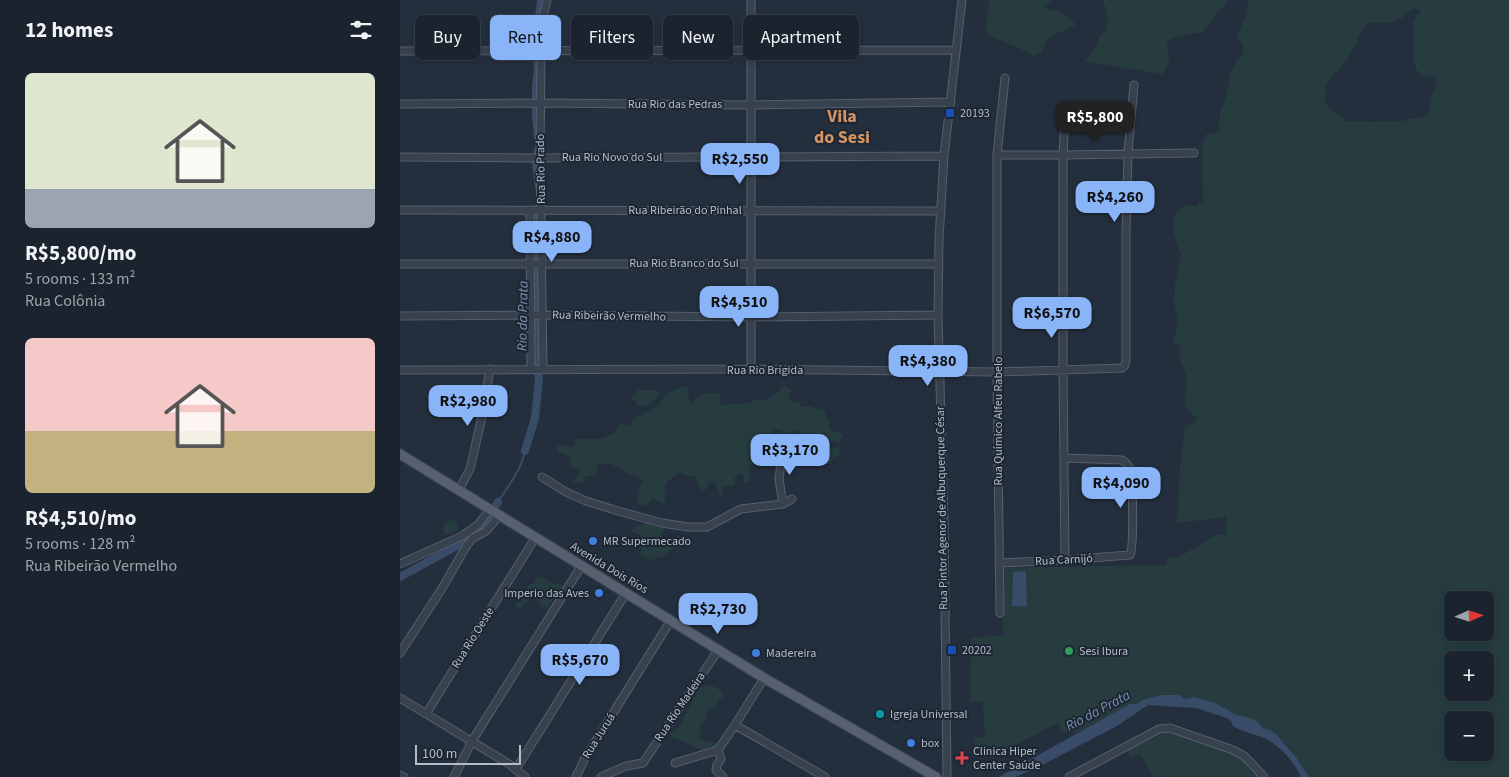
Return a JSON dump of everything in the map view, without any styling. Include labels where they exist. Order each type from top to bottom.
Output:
[{"type":"main road","name":"Avenida Dois Rios","points":[[400,454],[764,678],[936,777]]},
{"type":"street","name":"Rua Rio Prado","points":[[543,15],[547,0]]},
{"type":"street","points":[[751,0],[751,15]]},
{"type":"street","name":"Rua Pintor Agenor de Albuquerque César","points":[[947,777],[944,522],[938,315],[940,211],[944,156],[962,0]]},
{"type":"street","points":[[859,50],[956,50]]},
{"type":"street","points":[[400,51],[490,51]]},
{"type":"street","points":[[561,51],[743,51]]},
{"type":"street","name":"Rua Rio Prado","points":[[532,369],[536,315],[536,264],[541,210],[537,158],[540,60]]},
{"type":"street","points":[[750,369],[752,317],[751,60]]},
{"type":"street","name":"Rua Químico Alfeu Rabelo","points":[[1000,613],[997,155],[1005,78]]},
{"type":"street","points":[[1128,153],[1134,85]]},
{"type":"street","name":"Rua Rio das Pedras","points":[[400,104],[751,105],[951,102]]},
{"type":"street","points":[[1065,117],[1063,155],[1065,560]]},
{"type":"street","name":"Rua Rio Brígida","points":[[400,370],[750,369],[997,372],[1120,369],[1126,363],[1128,153]]},
{"type":"street","points":[[997,155],[1194,153]]},
{"type":"street","name":"Rua Rio Novo do Sul","points":[[400,157],[944,156]]},
{"type":"street","name":"Rua Ribeirão do Pinhal","points":[[400,210],[940,211]]},
{"type":"street","name":"Rua Rio Prado","points":[[531,211],[536,264]]},
{"type":"street","name":"Rua Rio Branco do Sul","points":[[400,264],[939,264]]},
{"type":"street","name":"Rua Rio Prado","points":[[536,315],[542,369]]},
{"type":"street","name":"Rua Ribeirão Vermelho","points":[[400,316],[752,317],[938,315]]},
{"type":"street","points":[[459,490],[470,469],[483,412],[490,369]]},
{"type":"street","points":[[783,448],[779,482],[783,504]]},
{"type":"street","name":"Rua Carnijó","points":[[999,563],[1130,555],[1132,544],[1131,473],[1128,465],[1122,460],[1065,458]]},
{"type":"street","points":[[542,478],[586,502],[654,521],[688,527],[701,528],[712,525],[741,509],[783,504],[792,499]]},
{"type":"street","points":[[400,564],[462,536],[478,525],[490,508]]},
{"type":"street","points":[[400,653],[467,546],[473,538],[486,531],[500,515]]},
{"type":"street","name":"Rua Rio Oeste","points":[[426,714],[535,538]]},
{"type":"street","points":[[454,777],[472,741],[582,565]]},
{"type":"street","points":[[516,769],[626,593]]},
{"type":"street","name":"Rua Juruá","points":[[576,777],[585,758],[671,620]]},
{"type":"street","name":"Rua Rio Madeira","points":[[601,777],[628,765],[642,764],[719,649]]},
{"type":"street","points":[[675,763],[718,750],[764,678]]},
{"type":"street","points":[[400,698],[472,741],[516,769],[525,777]]},
{"type":"street","points":[[735,725],[825,777]]},
{"type":"street","points":[[1069,777],[1166,727],[1182,731],[1239,753],[1252,763],[1264,777]]},
{"type":"street","points":[[718,750],[721,758],[716,770],[723,777]]},
{"type":"street","points":[[400,775],[404,777]]},
{"type":"green space","points":[[989,0],[1051,0],[1045,8],[1066,15],[1075,25],[1051,37],[1042,52],[1034,56],[988,35],[986,26]]},
{"type":"green space","points":[[1102,0],[1229,0],[1203,32],[1179,36],[1167,43],[1169,62],[1163,74],[1085,61],[1096,47],[1099,37],[1105,32],[1108,22],[1106,8]]},
{"type":"green space","points":[[1248,0],[1509,0],[1509,777],[1309,777],[1291,750],[1276,734],[1263,728],[1258,722],[1250,718],[1237,715],[1215,703],[1195,697],[1185,699],[1145,699],[1130,705],[1079,733],[1061,732],[1059,722],[995,756],[989,745],[981,751],[975,746],[974,737],[985,737],[983,702],[970,701],[971,638],[1003,635],[1001,568],[1166,565],[1168,557],[1176,559],[1217,534],[1226,535],[1226,517],[1177,523],[1180,468],[1185,428],[1196,421],[1196,417],[1189,412],[1184,404],[1187,379],[1180,358],[1181,345],[1173,343],[1178,324],[1174,302],[1175,285],[1181,255],[1174,234],[1173,223],[1175,215],[1182,208],[1188,205],[1198,206],[1198,203],[1203,203],[1202,147],[1207,133],[1214,133],[1219,130],[1220,114],[1228,89],[1230,74],[1235,63],[1244,52],[1243,45],[1237,36],[1246,14]],"holes":[[[1412,9],[1421,9],[1414,21],[1413,62],[1420,76],[1434,75],[1437,83],[1431,97],[1429,115],[1402,121],[1345,121],[1325,103],[1326,84],[1348,59],[1366,23],[1391,22],[1402,18]]]},
{"type":"green space","points":[[687,385],[690,404],[700,394],[720,393],[720,405],[766,400],[772,397],[784,385],[791,390],[788,396],[791,402],[799,402],[801,407],[810,406],[823,409],[829,422],[829,429],[843,434],[839,443],[824,439],[805,441],[799,432],[792,431],[784,440],[783,446],[783,431],[775,429],[763,454],[749,466],[750,482],[744,483],[743,473],[735,477],[734,485],[722,487],[722,494],[720,496],[715,481],[707,484],[707,489],[701,491],[696,477],[684,475],[680,472],[668,481],[665,486],[666,496],[664,504],[653,498],[647,506],[636,503],[643,481],[611,464],[598,464],[596,476],[586,476],[583,484],[573,482],[579,471],[569,466],[571,457],[557,451],[558,445],[573,447],[577,439],[599,439],[614,434],[620,424],[629,426],[634,419],[658,405],[668,393]]},
{"type":"green space","points":[[638,390],[655,390],[661,393],[649,405],[641,407],[634,400],[628,402]]},
{"type":"green space","points":[[826,446],[834,449],[839,447],[839,455],[833,458],[831,464],[820,464],[819,453],[821,448]]},
{"type":"green space","points":[[451,519],[455,520],[459,530],[445,535],[442,528]]},
{"type":"green space","points":[[645,523],[655,523],[665,527],[661,537],[676,545],[663,557],[656,557],[654,560],[640,555],[642,542],[640,535],[631,531],[636,526],[639,527]]},
{"type":"green space","points":[[539,577],[544,577],[548,582],[563,585],[561,594],[552,595],[553,599],[547,609],[545,605],[542,608],[541,603],[532,597],[519,610],[515,606],[522,593],[530,584],[534,584],[535,580]]},
{"type":"green space","points":[[708,685],[717,688],[724,695],[715,709],[710,708],[707,720],[699,728],[701,731],[698,738],[717,744],[714,750],[704,752],[672,737],[671,733],[679,727],[700,688]]},
{"type":"green space","points":[[1170,730],[1237,755],[1251,765],[1261,777],[1168,777],[1167,775],[1154,777],[1140,754],[1130,757],[1127,750]]},
{"type":"water","points":[[1026,571],[1027,606],[1012,606],[1013,572]]},
{"type":"water","name":"Rio da Prata","points":[[1162,695],[1179,695],[1185,699],[1195,697],[1215,703],[1237,715],[1258,722],[1263,728],[1276,734],[1296,757],[1309,777],[1301,777],[1289,758],[1278,747],[1266,739],[1236,728],[1227,718],[1196,708],[1148,705],[1117,726],[1044,764],[1016,777],[999,777],[1130,704],[1136,704],[1145,699]]},
{"type":"waterway","name":"Rio da Prata","points":[[538,137],[536,116],[538,71],[536,40],[541,0]]},
{"type":"waterway","name":"Rio da Prata","points":[[538,151],[536,163],[539,187]]},
{"type":"waterway","name":"Rio da Prata","points":[[525,451],[535,418],[539,378],[536,363],[540,238],[536,227],[539,206]]},
{"type":"waterway","name":"Rio da Prata","points":[[498,502],[518,471],[525,451]]},
{"type":"waterway","name":"Rio da Prata","points":[[400,577],[479,534],[489,516]]},
{"type":"place","name":"20193","points":[[950,113]]},
{"type":"place","name":"MR Supermecado","points":[[593,541]]},
{"type":"place","name":"Imperio das Aves","points":[[599,593]]},
{"type":"place","name":"20202","points":[[952,650]]},
{"type":"place","name":"Sesi Ibura","points":[[1069,651]]},
{"type":"place","name":"Madereira","points":[[756,653]]},
{"type":"place","name":"Igreja Universal","points":[[880,714]]},
{"type":"place","name":"box","points":[[911,743]]},
{"type":"place","name":"Clinica Hiper Center Saúde","points":[[962,758]]},
{"type":"district","name":"Vila do Sesi","points":[[842,126]]}]
